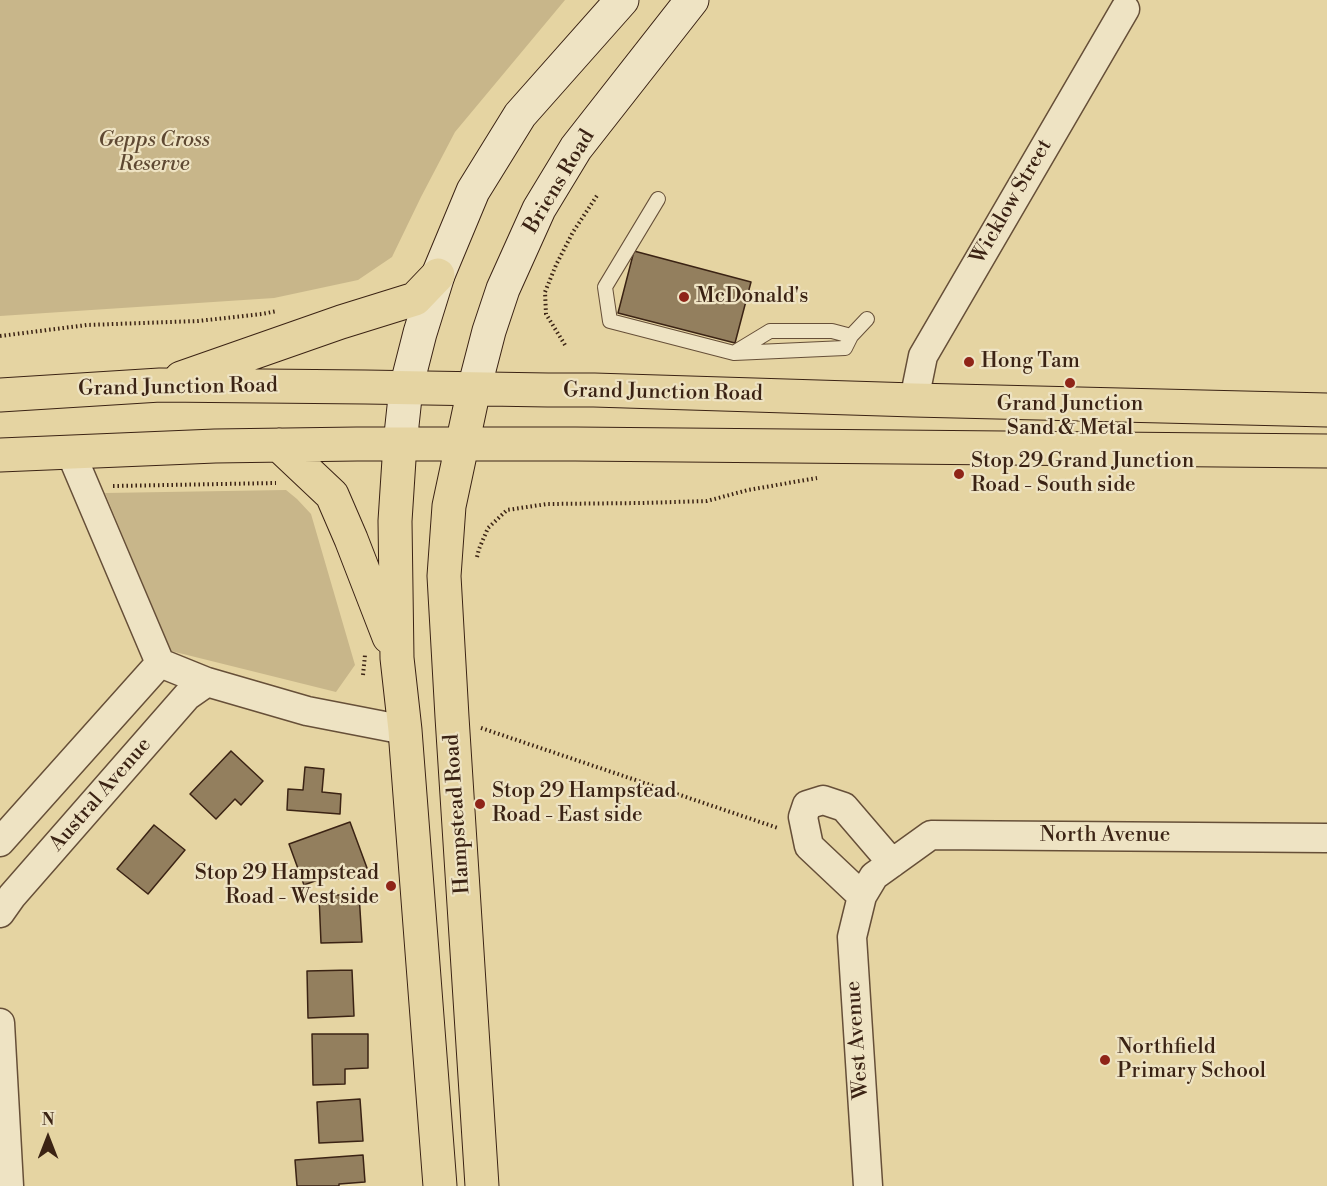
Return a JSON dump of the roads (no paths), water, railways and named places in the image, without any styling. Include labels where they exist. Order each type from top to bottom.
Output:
[{"type":"highway","points":[[160,385],[340,322],[415,299],[438,275]]},
{"type":"highway","name":"Grand Junction Road","points":[[0,395],[160,385],[474,388],[1327,410]]},
{"type":"highway","name":"Hampstead Road","points":[[474,388],[449,506],[444,576],[482,1186]]},
{"type":"highway","points":[[914,400],[914,447]]},
{"type":"highway","points":[[400,444],[395,521],[398,658],[440,1186]]},
{"type":"highway","points":[[0,455],[215,446],[400,444],[1327,451]]},
{"type":"highway","points":[[279,445],[332,495],[398,658]]},
{"type":"main road","points":[[400,444],[406,388],[420,333],[438,275],[473,190],[520,115],[622,0]]},
{"type":"main road","name":"Briens Road","points":[[474,388],[503,289],[538,209],[576,148],[692,0]]},
{"type":"street","name":"Wicklow Street","points":[[914,400],[923,356],[1125,9]]},
{"type":"street","points":[[70,452],[160,663],[207,682],[307,711],[405,730]]},
{"type":"street","name":"Austral Avenue","points":[[0,842],[160,663]]},
{"type":"street","name":"Austral Avenue","points":[[0,913],[12,896],[187,696],[207,682]]},
{"type":"street","points":[[823,800],[844,807],[876,878],[810,846],[803,817],[807,805],[823,800]]},
{"type":"street","name":"North Avenue","points":[[876,878],[931,835],[1327,838]]},
{"type":"street","name":"West Avenue","points":[[868,1186],[852,937],[876,878]]},
{"type":"street","points":[[0,1023],[9,1186]]},
{"type":"lane","points":[[658,199],[605,287],[610,321],[734,353],[845,348],[851,336],[867,319]]},
{"type":"lane","points":[[734,353],[770,331],[832,331],[851,336]]},
{"type":"place","name":"McDonald's","points":[[684,297]]},
{"type":"place","name":"Hong Tam","points":[[969,362]]},
{"type":"place","name":"Grand Junction Sand & Metal","points":[[1070,383]]},
{"type":"place","name":"Stop 29 Grand Junction Road - South side","points":[[959,474]]},
{"type":"place","name":"Stop 29 Hampstead Road - East side","points":[[480,804]]},
{"type":"place","name":"Stop 29 Hampstead Road - West side","points":[[391,886]]},
{"type":"place","name":"Northfield Primary School","points":[[1105,1060]]},
{"type":"park label","name":"Gepps Cross Reserve","points":[[154,153]]}]
